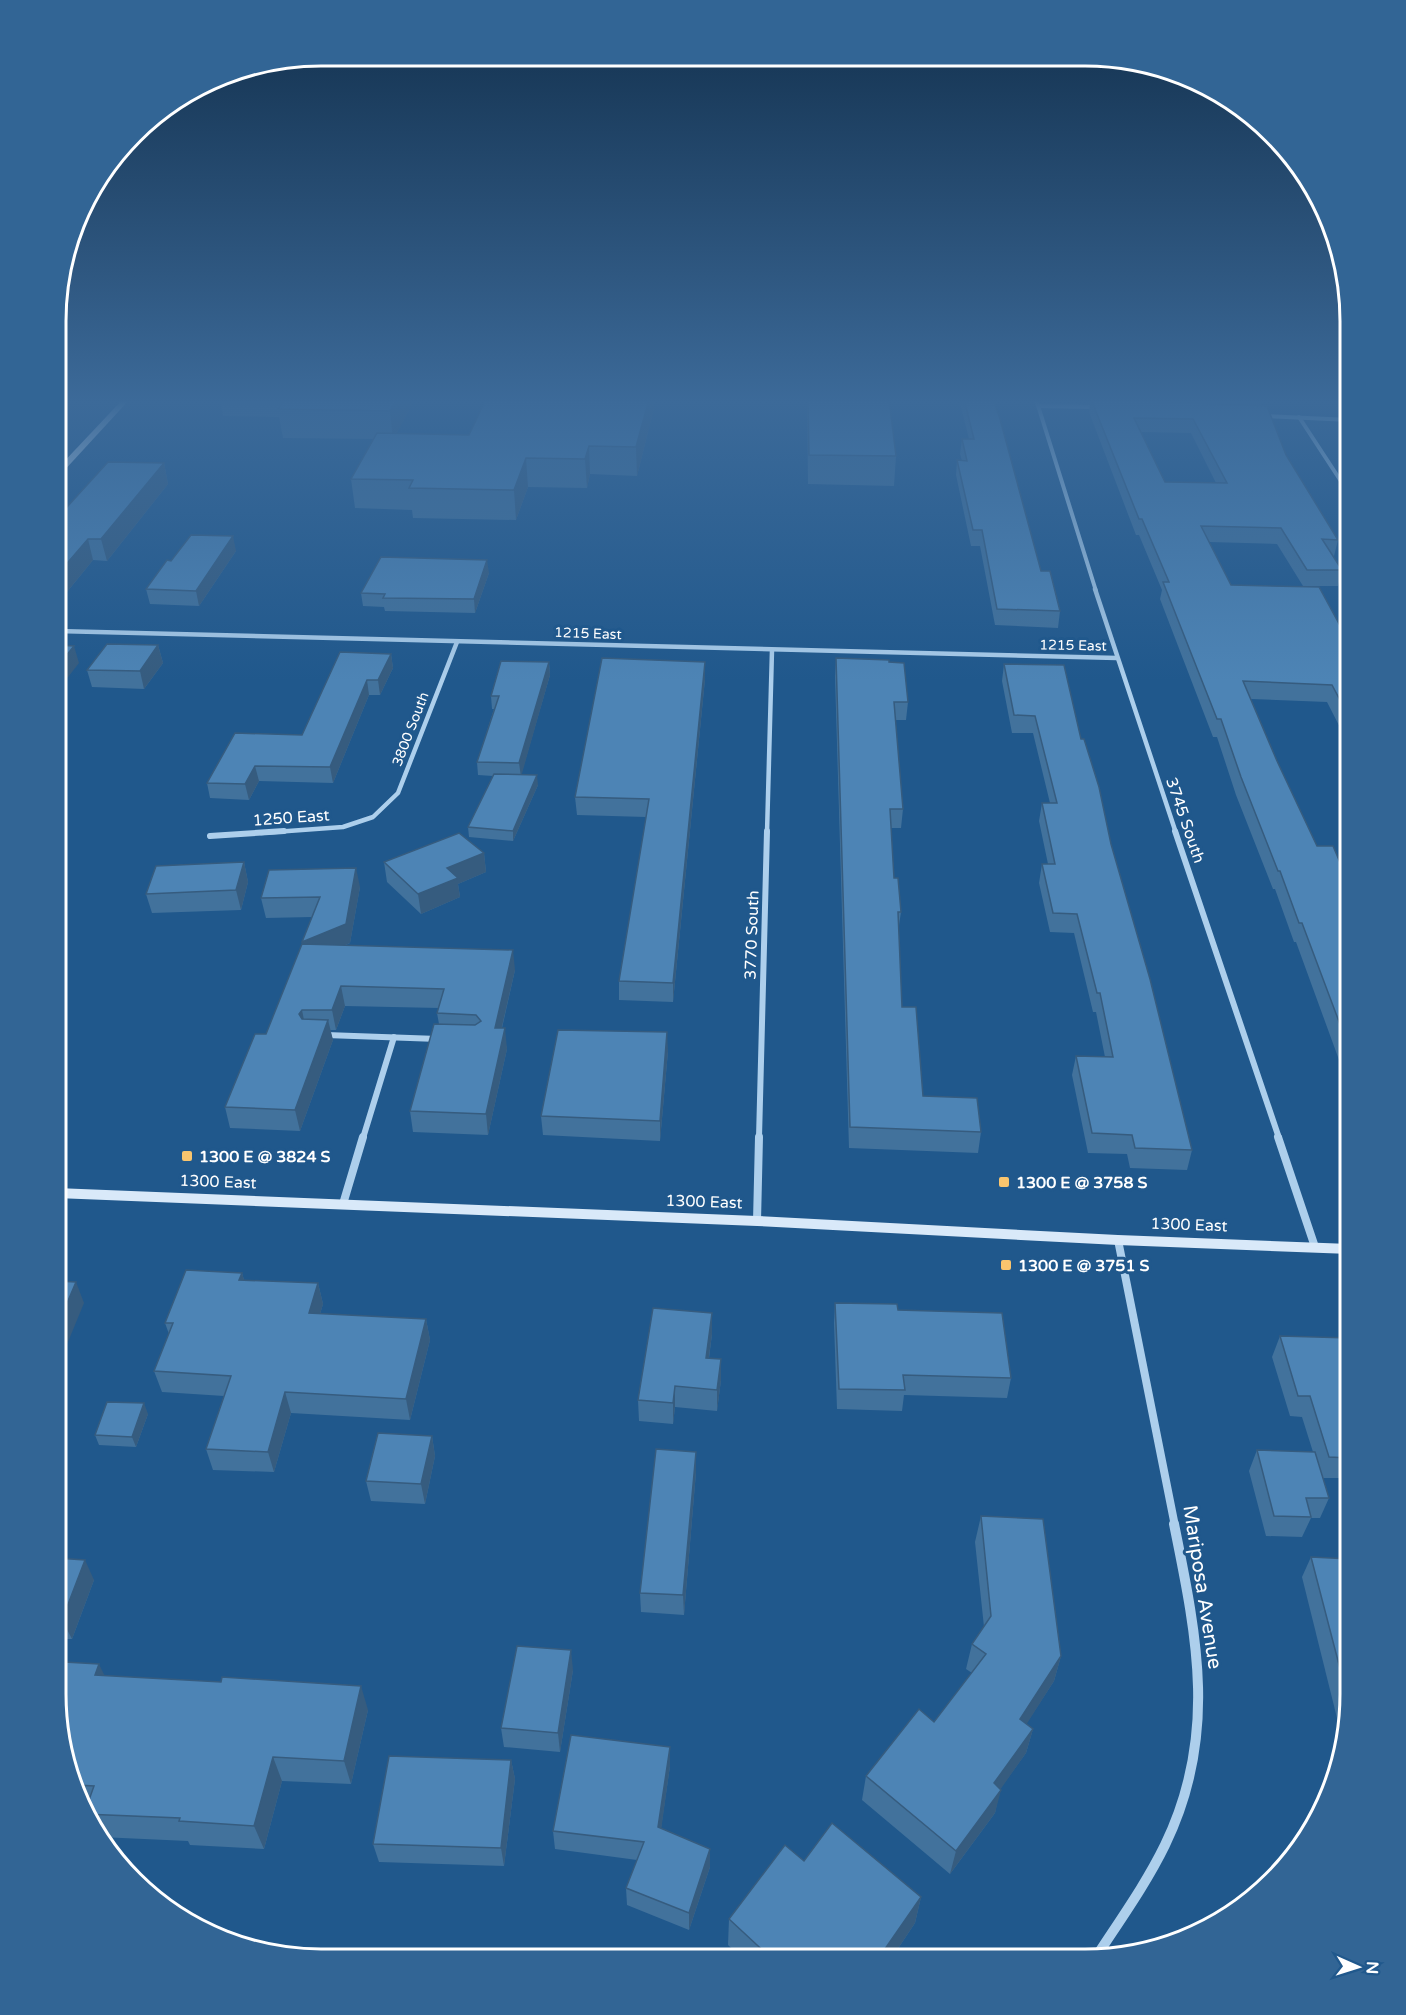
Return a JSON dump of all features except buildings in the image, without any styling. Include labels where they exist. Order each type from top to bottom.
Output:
[{"type":"main road","name":"1300 East","points":[[66,1193],[757,1221],[1118,1240],[1340,1248]]},
{"type":"street","name":"3745 South","points":[[1065,493],[1117,658],[1315,1247]]},
{"type":"street","name":"1215 East","points":[[66,631],[1117,658]]},
{"type":"street","name":"3800 South","points":[[372,817],[398,793],[457,642]]},
{"type":"street","name":"3770 South","points":[[757,1221],[772,650]]},
{"type":"street","name":"1250 East","points":[[210,836],[343,827],[372,817]]},
{"type":"street","points":[[320,1035],[442,1039]]},
{"type":"street","points":[[343,1204],[394,1037]]},
{"type":"street","name":"Mariposa Avenue","points":[[1102,1948],[1143,1883],[1172,1828],[1190,1772],[1198,1721],[1200,1681],[1194,1623],[1118,1240]]},
{"type":"place","name":"1300 E @ 3824 S","points":[[187,1156]]},
{"type":"place","name":"1300 E @ 3758 S","points":[[1004,1182]]},
{"type":"place","name":"1300 E @ 3751 S","points":[[1006,1265]]}]
